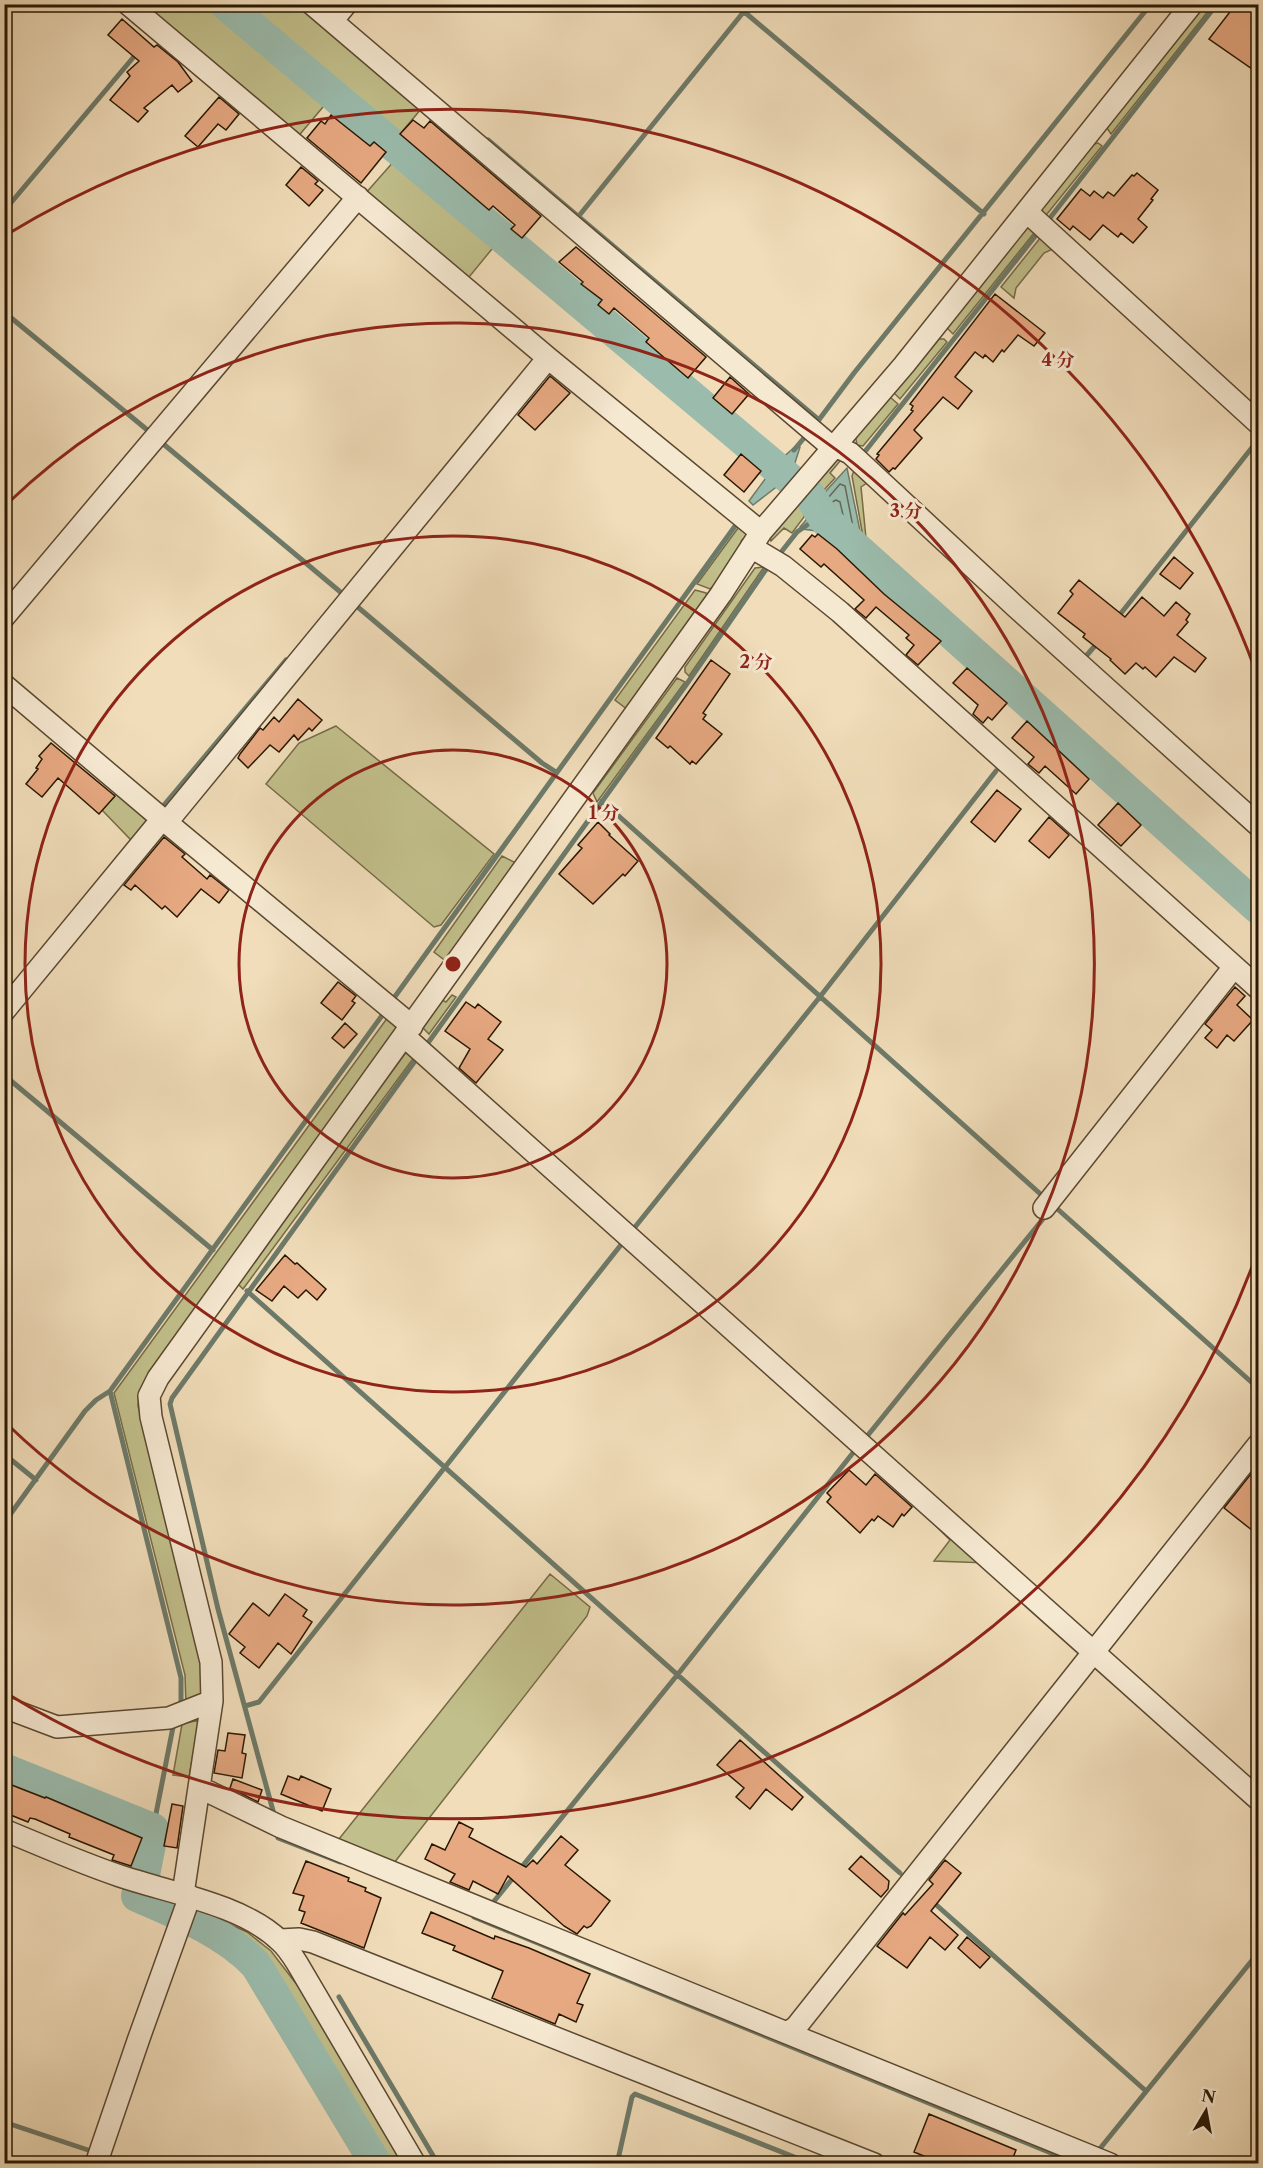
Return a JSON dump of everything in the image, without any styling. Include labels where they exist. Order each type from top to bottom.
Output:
[{"type":"street","points":[[128,4],[355,201],[548,358],[783,566],[840,612],[1258,988]]},
{"type":"street","points":[[312,4],[338,13],[826,442],[850,453],[1017,608],[1258,825]]},
{"type":"street","points":[[99,2157],[185,1905],[212,1701],[211,1662],[151,1417],[149,1396],[165,1368],[415,1041],[756,540],[904,365],[1038,222],[1192,4]]},
{"type":"street","points":[[4,617],[355,201]]},
{"type":"street","points":[[1038,222],[1258,423]]},
{"type":"street","points":[[4,1011],[160,820],[548,358]]},
{"type":"street","points":[[4,684],[160,820],[388,1007],[415,1041],[1258,1799]]},
{"type":"street","points":[[1047,1204],[1234,967]]},
{"type":"street","points":[[793,2036],[796,2027],[1258,1446]]},
{"type":"street","points":[[4,1707],[57,1727],[175,1716],[212,1701]]},
{"type":"street","points":[[199,1791],[209,1792],[276,1825],[1110,2163]]},
{"type":"street","points":[[4,1830],[120,1877],[142,1882],[185,1905],[253,1922],[280,1940],[297,1963],[415,2163]]},
{"type":"street","points":[[280,1940],[313,1942],[874,2163]]},
{"type":"shaded area","points":[[140,5],[212,5],[328,101],[296,139]]},
{"type":"shaded area","points":[[239,5],[299,5],[421,109],[396,139]]},
{"type":"shaded area","points":[[1201,5],[1213,5],[1111,134],[1107,128],[1108,124]]},
{"type":"shaded area","points":[[1098,143],[1102,146],[1043,219],[1040,208],[1091,145]]},
{"type":"shaded area","points":[[395,160],[496,244],[465,282],[365,194]]},
{"type":"shaded area","points":[[1027,226],[1038,228],[953,334],[948,329],[948,325]]},
{"type":"shaded area","points":[[1041,237],[1057,247],[1044,253],[1016,288],[1014,298],[1001,287]]},
{"type":"shaded area","points":[[939,339],[947,342],[900,399],[894,393]]},
{"type":"shaded area","points":[[890,397],[898,404],[863,446],[857,445],[857,433]]},
{"type":"shaded area","points":[[833,460],[840,461],[830,473],[835,478],[824,490],[813,483]]},
{"type":"shaded area","points":[[855,468],[870,481],[861,487],[866,538],[864,542],[852,476]]},
{"type":"shaded area","points":[[800,501],[806,505],[804,517],[792,533],[784,528],[771,541],[770,537]]},
{"type":"shaded area","points":[[741,524],[751,534],[721,579],[710,589],[697,584]]},
{"type":"shaded area","points":[[764,567],[689,676],[685,672],[685,667],[755,568]]},
{"type":"shaded area","points":[[695,590],[706,593],[708,598],[628,710],[615,700]]},
{"type":"shaded area","points":[[677,678],[685,682],[597,802],[593,793]]},
{"type":"shaded area","points":[[336,726],[494,854],[441,925],[434,927],[266,784],[299,743]]},
{"type":"shaded area","points":[[116,793],[148,819],[131,840],[102,810]]},
{"type":"shaded area","points":[[502,856],[516,863],[447,962],[434,952]]},
{"type":"shaded area","points":[[452,995],[456,997],[429,1034],[423,1028],[442,1000],[446,1002]]},
{"type":"shaded area","points":[[388,1017],[398,1025],[398,1030],[144,1384],[139,1396],[138,1406],[200,1654],[203,1698],[186,1705],[185,1675],[114,1393]]},
{"type":"shaded area","points":[[407,1051],[415,1056],[243,1289],[237,1283]]},
{"type":"shaded area","points":[[935,1521],[987,1563],[934,1561],[950,1540],[932,1522]]},
{"type":"shaded area","points":[[550,1574],[590,1607],[587,1616],[394,1863],[339,1839]]},
{"type":"shaded area","points":[[199,1720],[189,1777],[173,1775],[182,1724]]},
{"type":"shaded area","points":[[197,1910],[247,1932],[271,1951],[304,1994],[404,2163],[385,2163],[261,1962],[243,1946],[190,1915]]},
{"type":"water","points":[[797,445],[800,447],[793,469],[820,493],[825,492],[847,468],[863,545],[854,555],[824,532],[802,529],[800,527],[806,520],[809,504],[779,485],[753,505],[749,501],[768,475],[770,471],[767,469],[777,457],[780,460]]},
{"type":"building","points":[[1236,4],[1247,4],[1258,13],[1258,73],[1209,39]]},
{"type":"building","points":[[122,19],[154,47],[157,45],[178,62],[192,81],[178,92],[172,85],[144,108],[148,111],[138,122],[110,100],[130,76],[127,72],[139,61],[108,35]]},
{"type":"building","points":[[219,97],[239,114],[226,130],[218,124],[198,147],[185,136]]},
{"type":"building","points":[[331,115],[370,146],[374,142],[386,152],[361,183],[307,138],[321,121],[325,124]]},
{"type":"building","points":[[413,120],[424,128],[430,121],[541,216],[522,238],[511,229],[515,225],[493,206],[489,210],[400,134]]},
{"type":"building","points":[[301,167],[318,181],[315,184],[323,190],[309,206],[286,185]]},
{"type":"building","points":[[1137,173],[1158,190],[1138,219],[1147,227],[1133,243],[1121,233],[1118,237],[1103,225],[1090,240],[1073,226],[1070,230],[1057,219],[1081,189],[1090,196],[1094,191],[1103,198],[1108,192],[1114,196],[1132,175]]},
{"type":"building","points":[[576,247],[706,357],[688,378],[646,342],[649,338],[614,308],[609,314],[598,305],[602,300],[581,284],[583,282],[559,262]]},
{"type":"building","points":[[995,294],[1045,333],[1034,346],[1018,335],[993,362],[985,355],[983,358],[975,352],[955,377],[972,391],[958,409],[943,397],[914,430],[922,438],[895,469],[889,472],[876,459],[879,455],[877,454],[913,411],[911,410],[913,406],[910,404]]},
{"type":"building","points":[[550,376],[570,393],[535,430],[518,415]]},
{"type":"building","points":[[730,377],[749,394],[732,414],[713,398]]},
{"type":"building","points":[[741,454],[761,471],[744,492],[724,475]]},
{"type":"building","points":[[818,534],[884,594],[941,641],[918,665],[906,655],[914,645],[906,638],[909,635],[876,607],[866,618],[855,609],[864,600],[824,564],[821,567],[800,549],[812,535],[815,537]]},
{"type":"building","points":[[1174,557],[1193,573],[1180,589],[1160,574]]},
{"type":"building","points":[[1079,580],[1125,617],[1142,597],[1164,616],[1176,602],[1190,614],[1186,620],[1188,622],[1177,635],[1206,658],[1195,672],[1174,657],[1156,677],[1145,667],[1143,669],[1136,663],[1125,674],[1111,659],[1083,637],[1085,634],[1058,613],[1073,594],[1070,591]]},
{"type":"building","points":[[711,660],[730,674],[703,713],[706,715],[703,719],[722,734],[696,764],[692,761],[690,764],[670,746],[668,748],[656,738]]},
{"type":"building","points":[[967,668],[1007,703],[992,720],[988,717],[983,723],[973,714],[978,705],[953,683]]},
{"type":"building","points":[[298,699],[322,720],[312,731],[309,728],[298,740],[294,735],[279,752],[270,745],[248,768],[238,758],[240,754],[260,728],[263,730],[274,717],[279,722]]},
{"type":"building","points":[[1027,721],[1089,779],[1076,794],[1045,766],[1039,773],[1028,764],[1034,757],[1012,738]]},
{"type":"building","points":[[51,743],[115,796],[99,814],[58,778],[42,797],[26,784],[38,769],[36,768],[42,759],[39,756]]},
{"type":"building","points":[[997,790],[1021,809],[995,842],[971,822]]},
{"type":"building","points":[[1118,803],[1141,825],[1121,846],[1098,825]]},
{"type":"building","points":[[1049,817],[1069,835],[1049,858],[1029,841]]},
{"type":"building","points":[[598,822],[638,861],[625,876],[623,874],[593,904],[559,874],[582,848],[578,845]]},
{"type":"building","points":[[164,837],[185,854],[182,857],[207,879],[210,875],[229,890],[219,903],[201,889],[177,917],[165,906],[162,909],[135,885],[131,890],[124,885]]},
{"type":"building","points":[[338,982],[356,996],[352,1001],[355,1003],[342,1020],[321,1003]]},
{"type":"building","points":[[1235,987],[1245,996],[1237,1005],[1253,1020],[1234,1041],[1227,1035],[1217,1048],[1205,1038],[1212,1030],[1205,1024]]},
{"type":"building","points":[[466,1002],[475,1008],[478,1004],[501,1022],[488,1039],[503,1050],[476,1083],[459,1068],[470,1049],[445,1031]]},
{"type":"building","points":[[345,1023],[357,1034],[344,1048],[332,1038]]},
{"type":"building","points":[[285,1255],[326,1289],[317,1300],[306,1290],[298,1298],[284,1286],[272,1301],[256,1290]]},
{"type":"building","points":[[1258,1465],[1258,1523],[1253,1531],[1224,1508]]},
{"type":"building","points":[[849,1470],[866,1485],[875,1474],[912,1507],[904,1516],[902,1514],[893,1527],[878,1516],[874,1521],[872,1519],[860,1533],[827,1502],[831,1497],[827,1493]]},
{"type":"building","points":[[285,1594],[307,1610],[303,1616],[312,1622],[291,1654],[278,1643],[259,1668],[240,1653],[245,1647],[229,1634],[253,1603],[269,1616]]},
{"type":"building","points":[[228,1733],[245,1735],[242,1753],[246,1754],[242,1778],[214,1773],[218,1750],[225,1751]]},
{"type":"building","points":[[740,1740],[803,1797],[792,1810],[766,1789],[750,1809],[736,1797],[744,1788],[717,1765]]},
{"type":"building","points":[[288,1776],[299,1780],[301,1776],[331,1789],[322,1811],[281,1794]]},
{"type":"building","points":[[233,1779],[262,1790],[258,1802],[230,1788]]},
{"type":"building","points":[[4,1782],[46,1797],[142,1838],[131,1866],[112,1860],[114,1855],[69,1837],[70,1834],[35,1819],[30,1818],[28,1822],[8,1814],[9,1811],[4,1809]]},
{"type":"building","points":[[172,1804],[183,1806],[177,1848],[164,1846]]},
{"type":"building","points":[[459,1822],[473,1829],[469,1837],[526,1867],[533,1860],[537,1864],[561,1836],[578,1850],[565,1865],[610,1901],[591,1926],[587,1928],[584,1926],[577,1934],[564,1926],[508,1876],[498,1894],[473,1881],[469,1890],[450,1882],[455,1874],[425,1859],[432,1844],[445,1850]]},
{"type":"building","points":[[861,1856],[889,1881],[888,1889],[881,1897],[849,1869]]},
{"type":"building","points":[[945,1860],[961,1873],[931,1911],[958,1935],[945,1950],[930,1937],[907,1968],[877,1946],[903,1913],[905,1915],[933,1884],[929,1880]]},
{"type":"building","points":[[306,1861],[349,1878],[348,1881],[366,1888],[365,1891],[381,1898],[364,1948],[301,1923],[305,1912],[299,1910],[304,1896],[293,1893]]},
{"type":"building","points":[[431,1912],[494,1939],[495,1936],[529,1948],[590,1974],[577,2003],[583,2005],[576,2022],[559,2014],[555,2024],[492,1998],[503,1971],[453,1950],[455,1946],[422,1933]]},
{"type":"building","points":[[967,1937],[990,1957],[980,1968],[958,1948]]},
{"type":"building","points":[[929,2114],[1016,2150],[1011,2163],[941,2163],[914,2152]]},
{"type":"waterway","points":[[225,4],[810,496],[826,521],[1258,908]]},
{"type":"waterway","points":[[735,4],[984,214]]},
{"type":"waterway","points":[[578,217],[750,4]]},
{"type":"waterway","points":[[815,425],[854,373],[1151,4]]},
{"type":"waterway","points":[[1046,223],[1217,4]]},
{"type":"waterway","points":[[4,211],[137,53]]},
{"type":"waterway","points":[[488,140],[819,420]]},
{"type":"waterway","points":[[863,454],[1040,230]]},
{"type":"waterway","points":[[4,312],[151,433]]},
{"type":"waterway","points":[[794,450],[809,432]]},
{"type":"waterway","points":[[1118,617],[1258,440]]},
{"type":"waterway","points":[[161,442],[344,595]]},
{"type":"waterway","points":[[391,1002],[738,522]]},
{"type":"waterway","points":[[782,551],[797,532],[807,525]]},
{"type":"waterway","points":[[425,1047],[686,685],[767,568]]},
{"type":"waterway","points":[[353,603],[542,763],[556,772]]},
{"type":"waterway","points":[[1087,655],[1099,641]]},
{"type":"waterway","points":[[159,811],[286,660]]},
{"type":"waterway","points":[[631,1232],[819,998],[996,771]]},
{"type":"waterway","points":[[602,801],[1046,1199]]},
{"type":"waterway","points":[[179,1706],[181,1705],[181,1678],[110,1391],[386,1010]]},
{"type":"waterway","points":[[275,1818],[218,1609],[170,1404],[172,1398],[420,1054]]},
{"type":"waterway","points":[[4,1075],[213,1250]]},
{"type":"waterway","points":[[1053,1205],[1258,1388]]},
{"type":"waterway","points":[[864,1440],[1047,1214]]},
{"type":"waterway","points":[[245,1706],[259,1702],[624,1241]]},
{"type":"waterway","points":[[247,1291],[900,1873]]},
{"type":"waterway","points":[[4,1523],[85,1411],[110,1391]]},
{"type":"waterway","points":[[491,1905],[856,1449]]},
{"type":"waterway","points":[[4,1454],[36,1480]]},
{"type":"waterway","points":[[153,1829],[174,1722]]},
{"type":"waterway","points":[[4,1769],[153,1829],[137,1896],[215,1933],[256,1965],[376,2164]]},
{"type":"waterway","points":[[277,1831],[278,1838],[340,1862]]},
{"type":"waterway","points":[[933,1902],[1146,2091]]},
{"type":"waterway","points":[[474,1917],[1078,2164]]},
{"type":"waterway","points":[[1098,2151],[1258,1953]]},
{"type":"waterway","points":[[339,1997],[438,2164]]},
{"type":"waterway","points":[[617,2164],[632,2097],[635,2094],[812,2164]]},
{"type":"waterway","points":[[4,2122],[94,2152]]},
{"type":"waterway","points":[[103,2155],[129,2164]]}]
